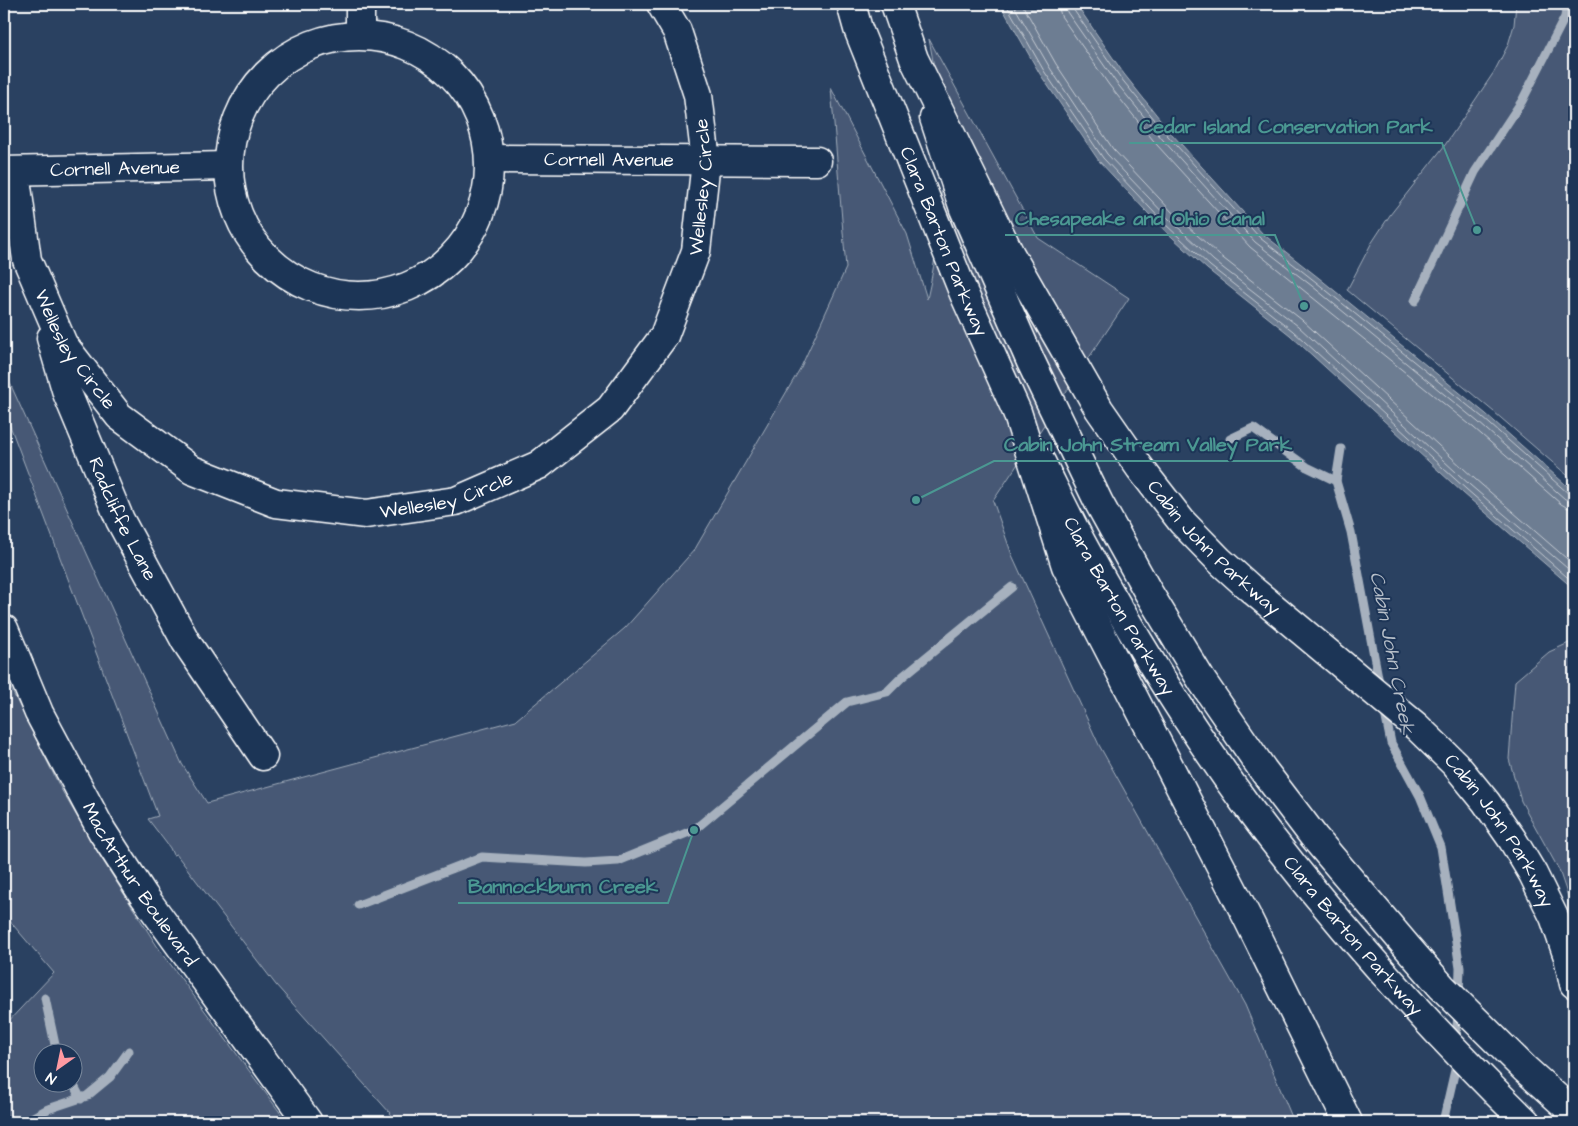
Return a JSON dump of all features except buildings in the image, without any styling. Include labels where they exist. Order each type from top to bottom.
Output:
[{"type":"main road","points":[[360,4],[360,34]]},
{"type":"main road","name":"Wellesley Circle","points":[[9,171],[27,260],[63,344],[119,416],[192,470],[276,504],[366,514],[456,501],[539,465],[610,409],[664,336],[696,251],[706,161],[698,95],[677,31],[661,4]]},
{"type":"main road","name":"Clara Barton Parkway","points":[[851,4],[858,29],[964,294],[1016,412],[1085,550],[1155,669],[1246,805],[1306,883],[1405,998],[1465,1062],[1526,1122]]},
{"type":"main road","name":"Clara Barton Parkway","points":[[895,4],[964,210],[1030,362],[1099,503],[1147,590],[1202,681],[1263,770],[1314,837],[1442,987],[1525,1069],[1574,1113]]},
{"type":"main road","points":[[360,34],[424,51],[471,96],[491,159],[483,210],[456,255],[414,285],[363,297],[312,288],[268,260],[238,217],[227,166],[237,115],[266,72],[309,43],[360,34]]},
{"type":"main road","name":"Cabin John Parkway","points":[[914,59],[1010,254],[1099,409],[1140,468],[1182,522],[1220,561],[1410,721],[1455,764],[1486,802],[1512,839],[1533,874],[1554,917],[1568,957],[1574,984]]},
{"type":"main road","name":"Cornell Avenue","points":[[491,159],[817,161]]},
{"type":"main road","name":"Cornell Avenue","points":[[9,171],[227,166]]},
{"type":"main road","name":"Radcliffe Lane","points":[[27,260],[67,392],[120,520],[186,642],[263,756]]},
{"type":"main road","points":[[1016,412],[1066,566],[1247,917],[1348,1122]]},
{"type":"main road","name":"MacArthur Boulevard","points":[[4,629],[39,713],[102,831],[144,896],[308,1122]]},
{"type":"shaded area","points":[[1516,4],[1574,4],[1574,481],[1347,290],[1371,244],[1390,215],[1445,145],[1494,72],[1508,45],[1514,25]]},
{"type":"shaded area","points":[[929,39],[1038,238],[1129,298],[993,501],[1012,555],[1099,745],[1245,1005],[1294,1122],[398,1122],[276,985],[176,854],[173,855],[170,848],[148,819],[158,816],[4,410],[4,370],[182,764],[207,803],[516,720],[625,628],[695,549],[801,367],[846,268],[831,88],[907,234],[927,299],[934,267],[938,234],[942,169],[939,104]]},
{"type":"shaded area","points":[[1574,638],[1574,914],[1559,870],[1521,801],[1509,759],[1515,681],[1549,652],[1571,642]]},
{"type":"shaded area","points":[[4,670],[12,691],[61,789],[100,856],[157,946],[287,1122],[4,1122],[4,1026],[54,973],[8,919],[4,907]]},
{"type":"water","points":[[1000,4],[1076,4],[1124,74],[1171,133],[1263,234],[1486,414],[1574,492],[1574,589],[1463,493],[1290,335],[1207,269],[1161,227],[1099,161],[1040,74]]},
{"type":"waterway","name":"Cabin John Creek","points":[[1415,301],[1475,172],[1522,101],[1565,17],[1567,4]]},
{"type":"waterway","points":[[1230,439],[1253,428],[1307,467],[1336,481]]},
{"type":"waterway","name":"Cabin John Creek","points":[[1341,449],[1336,481],[1351,532],[1380,688]]},
{"type":"waterway","points":[[358,905],[482,857],[586,863],[618,861],[694,830],[847,702],[887,692],[902,677],[1012,587]]},
{"type":"waterway","name":"Cabin John Creek","points":[[1384,708],[1391,743],[1420,796],[1441,847],[1460,968],[1459,996]]},
{"type":"waterway","points":[[45,998],[55,1044]]},
{"type":"waterway","name":"Cabin John Creek","points":[[1456,1043],[1458,1011]]},
{"type":"waterway","points":[[24,1122],[48,1109],[87,1096],[110,1077],[129,1051]]},
{"type":"waterway","name":"Cabin John Creek","points":[[1443,1122],[1456,1059]]},
{"type":"waterway","points":[[78,1094],[81,1099]]},
{"type":"place","name":"Cedar Island Conservation Park","points":[[1477,230]]},
{"type":"place","name":"Chesapeake and Ohio Canal","points":[[1304,306]]},
{"type":"place","name":"Cabin John Stream Valley Park","points":[[916,500]]},
{"type":"place","name":"Bannockburn Creek","points":[[694,830]]}]
